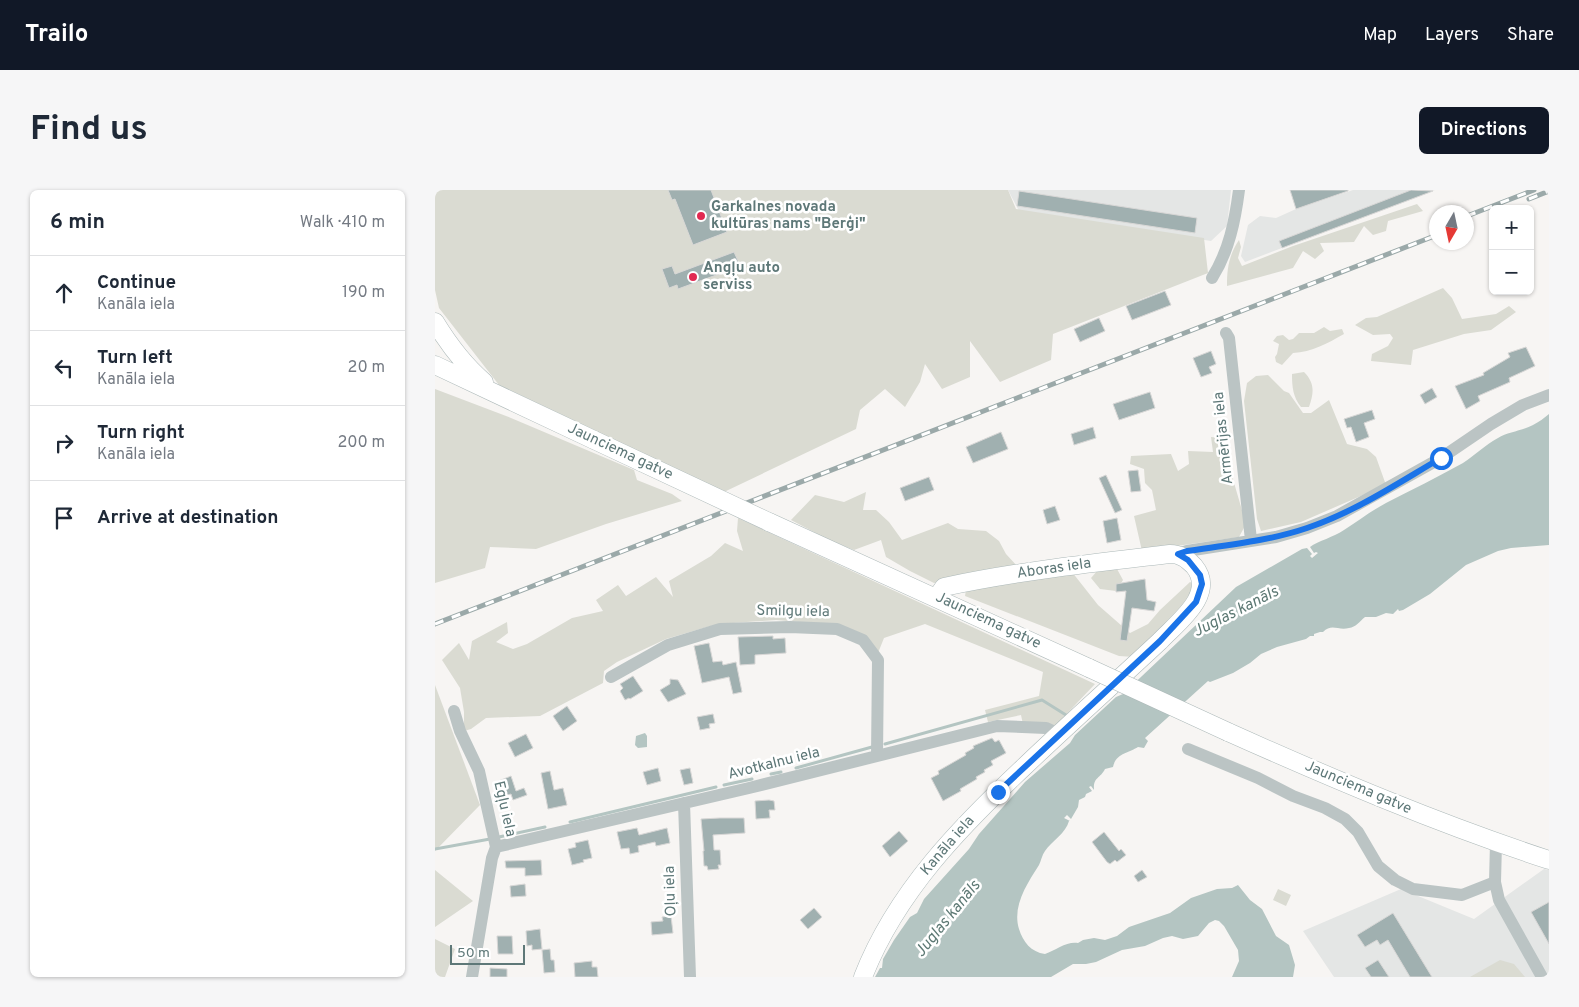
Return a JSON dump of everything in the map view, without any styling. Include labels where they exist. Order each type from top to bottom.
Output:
[{"type":"main road","points":[[435,322],[446,341],[467,368],[508,401]]},
{"type":"main road","name":"Jaunciema gatve","points":[[435,365],[508,401],[769,522],[937,597],[1228,732],[1350,786],[1496,843],[1549,860]]},
{"type":"main road","points":[[435,379],[475,396],[508,401]]},
{"type":"main road","name":"Aboras iela","points":[[937,597],[943,587],[962,583],[1033,571],[1178,554]]},
{"type":"main road","name":"Kanāla iela","points":[[863,977],[870,958],[888,925],[930,865],[998,792],[1160,641],[1196,602],[1202,584],[1200,575],[1188,560],[1178,554]]},
{"type":"street","points":[[1212,278],[1226,252],[1235,219],[1239,190]]},
{"type":"street","name":"Armērijas iela","points":[[1226,333],[1229,338],[1234,376],[1251,540]]},
{"type":"street","points":[[1178,554],[1275,537],[1299,531],[1337,516],[1441,458],[1523,405],[1549,395]]},
{"type":"street","name":"Smilgu iela","points":[[611,677],[668,645],[720,629],[789,627],[837,629],[863,640],[878,660],[877,756]]},
{"type":"street","name":"Egļu iela","points":[[454,711],[460,731],[479,770],[496,847],[492,858],[473,977]]},
{"type":"street","name":"Avotkalnu iela","points":[[496,847],[997,726],[1046,728],[1059,734]]},
{"type":"street","points":[[1188,748],[1258,778],[1293,796],[1325,808],[1345,819],[1358,832],[1378,866],[1395,880],[1413,889],[1462,894],[1495,882]]},
{"type":"street","name":"Oļu iela","points":[[684,803],[690,977]]},
{"type":"street","points":[[1496,843],[1495,882],[1499,900],[1542,977]]},
{"type":"shaded area","points":[[437,190],[1008,190],[1016,209],[1204,238],[1208,273],[1053,334],[1051,360],[1000,382],[970,341],[970,377],[942,389],[925,364],[920,382],[905,407],[885,389],[860,410],[856,429],[724,492],[499,385],[439,308],[435,290],[435,196]]},
{"type":"shaded area","points":[[1008,190],[1231,190],[1227,226],[1211,241],[1019,211]]},
{"type":"shaded area","points":[[1353,190],[1435,190],[1245,262],[1241,256],[1248,225],[1260,216],[1276,218],[1296,209]]},
{"type":"shaded area","points":[[1417,204],[1423,211],[1388,221],[1386,231],[1373,235],[1364,226],[1354,242],[1320,243],[1324,251],[1315,259],[1303,251],[1293,268],[1227,286],[1229,262],[1239,240],[1241,247],[1238,258],[1242,266],[1293,246]]},
{"type":"shaded area","points":[[1443,288],[1452,298],[1462,319],[1496,314],[1509,306],[1516,312],[1491,330],[1464,334],[1413,350],[1411,365],[1371,361],[1372,354],[1388,346],[1393,338],[1390,334],[1373,335],[1355,325],[1366,318],[1377,317]]},
{"type":"shaded area","points":[[1324,327],[1330,331],[1342,329],[1344,334],[1313,349],[1293,353],[1282,365],[1276,362],[1275,357],[1279,344],[1273,341],[1277,336],[1283,335],[1289,340],[1299,333],[1314,333]]},
{"type":"shaded area","points":[[1304,372],[1308,376],[1313,388],[1309,407],[1301,407],[1296,399],[1293,388],[1292,374]]},
{"type":"shaded area","points":[[1268,375],[1284,391],[1289,393],[1303,413],[1311,413],[1329,400],[1347,444],[1367,449],[1376,457],[1386,485],[1301,522],[1261,531],[1257,519],[1244,401],[1247,383],[1256,376]]},
{"type":"shaded area","points":[[435,389],[511,418],[634,470],[637,480],[672,494],[682,501],[606,524],[536,549],[490,547],[485,568],[435,583]]},
{"type":"shaded area","points":[[1211,437],[1221,438],[1246,524],[1239,537],[1142,551],[1134,516],[1156,510],[1152,490],[1145,483],[1144,469],[1130,464],[1131,456],[1171,454],[1178,471],[1189,464],[1188,451],[1213,452]]},
{"type":"shaded area","points":[[866,492],[863,510],[876,510],[889,522],[902,540],[948,523],[958,529],[986,531],[999,541],[1006,554],[1018,567],[934,583],[886,557],[881,540],[854,550],[829,540],[791,520],[815,495],[844,502]]},
{"type":"shaded area","points":[[738,518],[1095,684],[1046,734],[1024,729],[1021,715],[988,722],[985,710],[1039,696],[1043,672],[925,624],[884,638],[876,658],[835,625],[776,620],[719,624],[666,639],[617,662],[604,671],[603,683],[540,716],[486,718],[471,729],[464,731],[464,712],[460,688],[442,660],[459,643],[469,660],[472,641],[507,622],[508,633],[496,642],[513,649],[527,644],[572,618],[603,611],[596,600],[618,585],[626,596],[656,577],[673,597],[669,581],[711,556],[725,543],[743,551],[737,531]]},
{"type":"shaded area","points":[[1117,569],[1123,580],[1116,591],[1100,589],[1091,578],[1098,570]]},
{"type":"shaded area","points":[[1072,572],[1098,605],[1130,633],[1148,624],[1190,582],[1196,585],[1192,598],[1134,657],[1119,656],[965,596],[966,590]]},
{"type":"shaded area","points":[[435,685],[480,805],[435,851]]},
{"type":"shaded area","points":[[1544,869],[1549,870],[1549,977],[1334,977],[1303,931],[1401,889],[1474,919]]},
{"type":"shaded area","points":[[435,870],[473,901],[435,927]]},
{"type":"shaded area","points":[[1278,889],[1291,895],[1286,906],[1273,900]]},
{"type":"shaded area","points":[[435,939],[455,949],[445,977],[435,977]]},
{"type":"shaded area","points":[[1500,960],[1514,964],[1525,977],[1470,977]]},
{"type":"water","name":"Juglas kanāls","points":[[1549,414],[1549,545],[1498,551],[1466,565],[1430,594],[1403,610],[1399,611],[1398,609],[1393,614],[1386,613],[1376,617],[1365,617],[1357,624],[1345,629],[1326,629],[1323,632],[1314,634],[1314,636],[1261,654],[1233,673],[1210,682],[1208,681],[1145,738],[1148,741],[1144,748],[1138,747],[1120,756],[1113,767],[1105,769],[1096,780],[1094,790],[1091,786],[1089,787],[1092,791],[1079,800],[1078,807],[1071,819],[1067,815],[1064,818],[1070,821],[1044,853],[1019,904],[1017,920],[1023,938],[1032,949],[1045,954],[1070,943],[1078,943],[1094,938],[1105,940],[1117,936],[1129,927],[1170,913],[1191,898],[1217,889],[1232,888],[1238,885],[1250,900],[1262,909],[1276,936],[1289,945],[1295,965],[1293,977],[1232,977],[1239,961],[1238,950],[1224,926],[1215,920],[1209,923],[1198,936],[1183,939],[1172,936],[1163,938],[1145,946],[1122,950],[1096,962],[1073,964],[1051,977],[875,977],[880,968],[882,968],[883,959],[894,940],[910,917],[917,913],[924,899],[1025,782],[1070,743],[1075,735],[1116,697],[1123,694],[1236,587],[1302,549],[1307,548],[1312,554],[1310,556],[1312,558],[1318,553],[1314,553],[1310,547],[1313,545],[1340,532],[1380,506],[1463,463],[1498,438],[1529,427]]},
{"type":"water","points":[[645,733],[647,736],[647,747],[638,748],[635,745],[636,736]]},
{"type":"building","name":"Garkalnes novada kultūras nams \"Berģi\"","points":[[668,190],[711,190],[727,232],[693,245],[675,199],[672,200]]},
{"type":"building","points":[[1290,190],[1348,190],[1348,191],[1296,209]]},
{"type":"building","points":[[1411,190],[1433,191],[1282,248],[1279,241]]},
{"type":"building","points":[[1019,191],[1197,218],[1195,233],[1017,206]]},
{"type":"building","points":[[734,252],[739,263],[723,269],[719,274],[678,289],[677,285],[669,288],[662,269],[672,266],[675,274]]},
{"type":"building","points":[[1165,291],[1171,305],[1132,320],[1126,306]]},
{"type":"building","points":[[1099,318],[1105,331],[1080,342],[1074,329]]},
{"type":"building","points":[[1526,347],[1535,366],[1509,378],[1510,382],[1478,396],[1480,401],[1466,409],[1455,386],[1484,375],[1483,373],[1510,357],[1508,353]]},
{"type":"building","points":[[1211,351],[1216,364],[1209,367],[1212,373],[1201,377],[1193,358]]},
{"type":"building","points":[[1432,388],[1437,397],[1425,404],[1420,395]]},
{"type":"building","points":[[1150,392],[1155,408],[1119,420],[1113,404]]},
{"type":"building","points":[[1372,410],[1375,419],[1364,423],[1369,437],[1356,442],[1351,427],[1347,428],[1344,419]]},
{"type":"building","points":[[1093,427],[1096,438],[1074,445],[1071,434]]},
{"type":"building","points":[[1001,432],[1008,449],[973,463],[966,447]]},
{"type":"building","points":[[1138,470],[1141,491],[1131,492],[1128,471]]},
{"type":"building","points":[[1106,475],[1122,510],[1115,513],[1099,478]]},
{"type":"building","points":[[929,477],[934,490],[905,501],[900,488]]},
{"type":"building","points":[[1055,506],[1060,520],[1047,524],[1043,510]]},
{"type":"building","points":[[1117,518],[1121,540],[1107,543],[1103,521]]},
{"type":"building","points":[[1145,579],[1147,600],[1156,602],[1154,611],[1132,608],[1127,641],[1120,640],[1126,591],[1116,592],[1116,584]]},
{"type":"building","points":[[773,636],[773,639],[785,638],[786,653],[755,655],[755,664],[740,665],[738,637]]},
{"type":"building","points":[[709,643],[713,662],[722,661],[723,665],[736,662],[742,692],[733,694],[729,677],[702,683],[694,646]]},
{"type":"building","points":[[633,676],[643,691],[625,700],[620,691],[623,688],[620,684]]},
{"type":"building","points":[[670,679],[678,680],[686,694],[668,702],[660,690],[670,684]]},
{"type":"building","points":[[567,706],[577,721],[563,731],[553,716]]},
{"type":"building","points":[[713,714],[715,723],[709,724],[710,728],[700,730],[697,717]]},
{"type":"building","points":[[526,734],[533,748],[515,757],[508,743]]},
{"type":"building","points":[[992,738],[995,742],[999,740],[1006,753],[991,761],[993,765],[976,777],[977,779],[943,801],[931,778],[939,774],[938,771],[966,755],[965,753],[974,748],[973,746]]},
{"type":"building","points":[[658,768],[661,781],[647,785],[643,772]]},
{"type":"building","points":[[690,768],[693,783],[684,785],[680,770]]},
{"type":"building","points":[[550,771],[554,790],[563,788],[567,805],[548,809],[541,773]]},
{"type":"building","points":[[511,776],[516,791],[524,788],[527,795],[513,800],[511,794],[501,797],[496,782]]},
{"type":"building","points":[[755,801],[774,801],[775,810],[769,810],[770,818],[756,819]]},
{"type":"building","points":[[744,818],[745,833],[713,835],[714,850],[720,850],[721,865],[718,865],[719,869],[708,870],[707,866],[704,866],[701,819]]},
{"type":"building","points":[[637,828],[639,835],[667,828],[670,843],[656,846],[655,842],[638,846],[639,852],[630,854],[629,848],[621,849],[617,832]]},
{"type":"building","points":[[899,831],[908,841],[890,857],[882,846]]},
{"type":"building","points":[[1104,832],[1119,851],[1121,849],[1126,855],[1117,862],[1115,860],[1110,864],[1107,862],[1092,842]]},
{"type":"building","points":[[588,840],[592,858],[572,865],[568,849],[576,847],[575,843]]},
{"type":"building","points":[[541,860],[542,875],[525,876],[525,868],[506,868],[505,861]]},
{"type":"building","points":[[1142,870],[1147,877],[1138,882],[1134,876]]},
{"type":"building","points":[[525,884],[526,896],[511,897],[510,886]]},
{"type":"building","points":[[1549,902],[1549,944],[1531,912]]},
{"type":"building","points":[[814,908],[822,917],[808,929],[800,920]]},
{"type":"building","points":[[1393,913],[1432,977],[1410,977],[1388,940],[1380,945],[1377,940],[1365,947],[1357,935]]},
{"type":"building","points":[[671,916],[673,933],[652,935],[651,922],[663,921],[662,917]]},
{"type":"building","points":[[540,929],[542,949],[532,950],[532,945],[527,946],[526,931]]},
{"type":"building","points":[[497,936],[512,936],[513,954],[498,954]]},
{"type":"building","points":[[550,949],[551,960],[554,960],[555,972],[544,973],[542,950]]},
{"type":"building","points":[[1378,960],[1389,977],[1371,977],[1365,968]]},
{"type":"building","points":[[592,961],[592,967],[597,967],[598,977],[575,977],[574,963]]},
{"type":"building","points":[[490,968],[507,969],[507,977],[490,977]]},
{"type":"waterway","points":[[885,744],[1042,700],[1066,715]]},
{"type":"waterway","points":[[796,768],[872,747]]},
{"type":"waterway","points":[[771,774],[781,772]]},
{"type":"waterway","points":[[724,785],[752,779]]},
{"type":"waterway","points":[[570,822],[716,787]]},
{"type":"waterway","points":[[499,837],[545,827]]},
{"type":"waterway","points":[[435,849],[490,839]]},
{"type":"railway","points":[[1474,213],[1534,190]]},
{"type":"railway","points":[[1529,199],[1549,191]]},
{"type":"railway","points":[[435,624],[1429,238]]},
{"type":"place","name":"Garkalnes novada kultūras nams \"Berģi\"","points":[[701,216]]},
{"type":"place","name":"Angļu auto serviss","points":[[693,277]]},
{"type":"route","points":[[998,792],[1160,641],[1196,602],[1202,584],[1200,575],[1188,560],[1178,554],[1275,537],[1307,528],[1357,506],[1441,458]]}]
